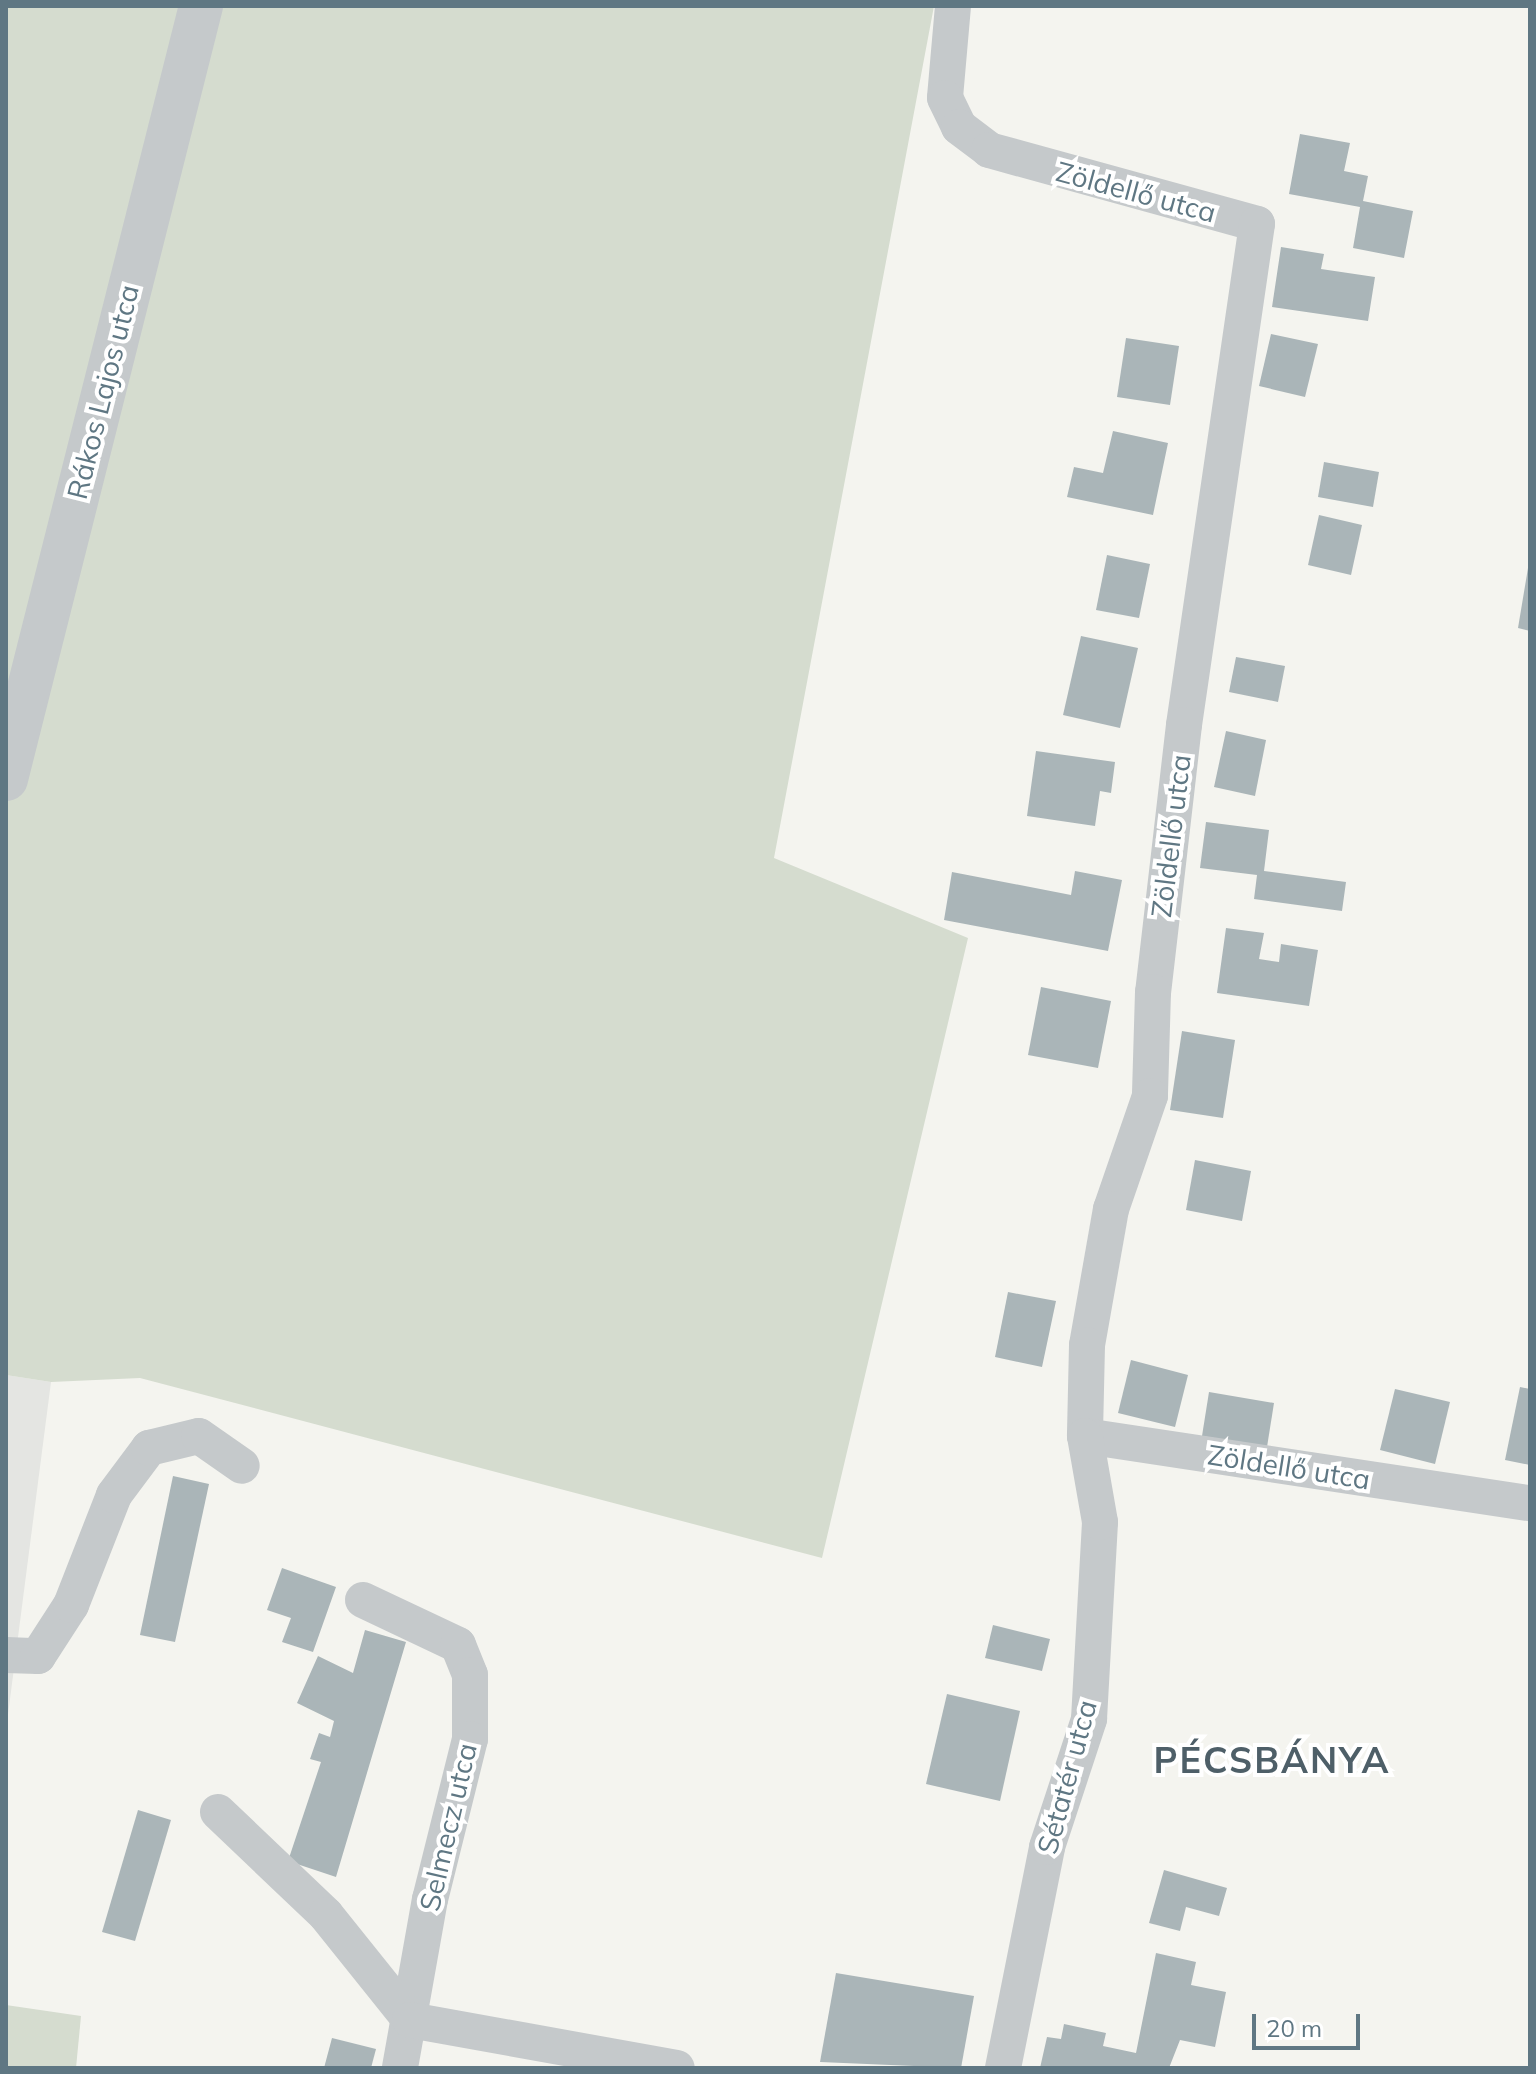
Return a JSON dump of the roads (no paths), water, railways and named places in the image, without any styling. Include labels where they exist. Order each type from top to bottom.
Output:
[{"type":"street","name":"Rákos Lajos utca","points":[[6,779],[201,6]]},
{"type":"street","name":"Zöldellő utca","points":[[953,6],[945,98],[959,127],[989,150],[1257,224],[1184,725],[1153,992],[1150,1096],[1111,1209],[1087,1345],[1085,1436],[1530,1503]]},
{"type":"street","points":[[6,1655],[38,1656],[71,1605],[114,1495],[149,1448],[199,1436],[242,1466]]},
{"type":"street","name":"Sétatér utca","points":[[1003,2068],[1047,1847],[1089,1719],[1100,1522],[1085,1436]]},
{"type":"street","name":"Selmecz utca","points":[[363,1600],[458,1645],[470,1675],[470,1739],[430,1899],[400,2068]]},
{"type":"street","points":[[218,1812],[326,1915],[410,2020],[674,2068]]},
{"type":"district","name":"PÉCSBÁNYA","points":[[1272,1760]]}]
